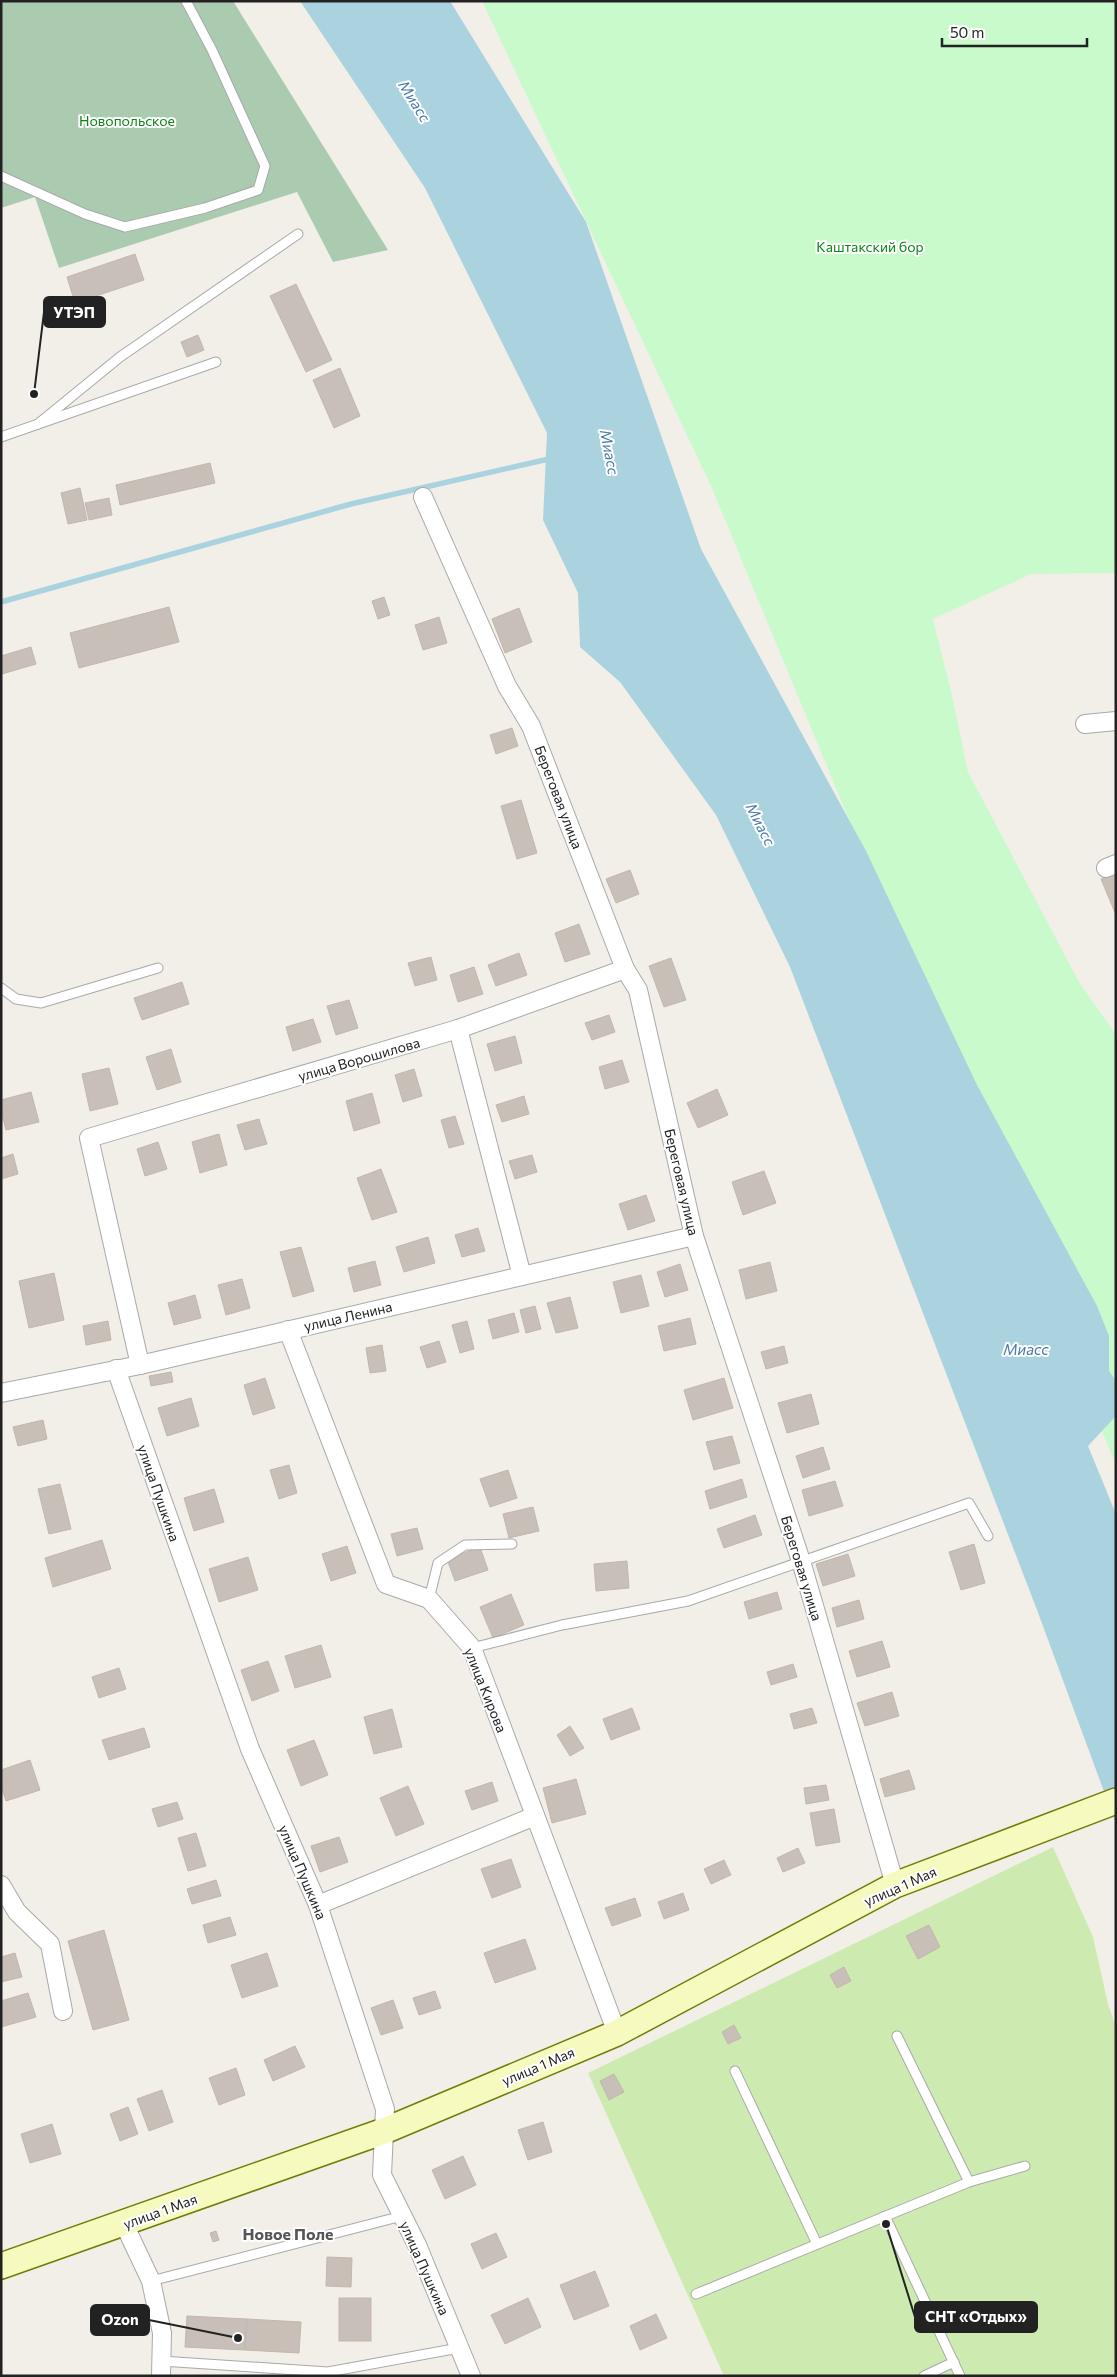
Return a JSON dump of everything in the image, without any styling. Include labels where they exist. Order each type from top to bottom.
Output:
[{"type":"main road","name":"улица 1 Мая","points":[[1,2266],[384,2131],[616,2033],[894,1886],[1116,1801]]},
{"type":"street","name":"Береговая улица","points":[[423,497],[507,686],[531,726],[626,969],[638,990],[694,1236],[801,1561],[894,1886]]},
{"type":"street","points":[[1085,724],[1116,721]]},
{"type":"street","name":"улица Ворошилова","points":[[140,1365],[89,1138],[458,1029],[626,969]]},
{"type":"street","points":[[458,1029],[522,1276]]},
{"type":"street","name":"улица Ленина","points":[[1,1393],[140,1365],[694,1236]]},
{"type":"street","name":"улица Кирова","points":[[288,1330],[386,1584],[429,1599],[472,1648],[616,2033]]},
{"type":"street","name":"улица Пушкина","points":[[116,1369],[250,1749],[318,1905],[385,2109],[382,2175],[402,2216],[471,2376]]},
{"type":"street","points":[[318,1905],[535,1816]]},
{"type":"street","points":[[1,1885],[17,1912],[50,1944],[63,2012]]},
{"type":"street","points":[[124,2224],[151,2281],[162,2333],[161,2368]]},
{"type":"lane","points":[[1,176],[86,214],[125,227],[205,208],[258,190],[265,166],[212,50],[186,1]]},
{"type":"lane","points":[[38,424],[120,357],[298,234]]},
{"type":"lane","points":[[1,437],[216,362]]},
{"type":"lane","points":[[1,988],[16,999],[41,1003],[158,968]]},
{"type":"lane","points":[[472,1648],[562,1625],[688,1601],[969,1504],[988,1536]]},
{"type":"lane","points":[[429,1599],[438,1563],[465,1545],[512,1544]]},
{"type":"lane","points":[[897,2036],[969,2182]]},
{"type":"lane","points":[[735,2071],[817,2244]]},
{"type":"lane","points":[[696,2294],[969,2182],[1025,2166]]},
{"type":"lane","points":[[151,2281],[402,2216]]},
{"type":"lane","points":[[885,2216],[960,2376]]},
{"type":"lane","points":[[161,2368],[328,2372],[460,2348]]},
{"type":"lane","points":[[924,2376],[954,2362]]},
{"type":"green space","name":"Новопольское","points":[[1,1],[233,1],[388,250],[333,262],[297,192],[59,268],[35,197],[1,208]]},
{"type":"green space","name":"Каштакский бор","points":[[482,1],[1116,1],[1116,573],[1031,574],[933,619],[968,772],[1079,982],[1116,1035],[1116,1465],[711,486]]},
{"type":"green space","points":[[1053,1847],[1093,1937],[1108,2004],[1116,2027],[1116,2376],[724,2376],[588,2073]]},
{"type":"water","name":"Миасс","points":[[300,1],[450,1],[586,222],[701,549],[866,851],[977,1085],[1097,1306],[1109,1336],[1109,1371],[1116,1381],[1116,1416],[1088,1446],[1116,1514],[1116,1824],[1037,1610],[790,967],[716,815],[620,682],[580,647],[578,593],[543,520],[547,433],[425,188]]},
{"type":"building","points":[[135,254],[144,280],[75,303],[67,277]]},
{"type":"building","points":[[296,284],[332,360],[306,372],[270,296]]},
{"type":"building","points":[[198,335],[204,350],[187,357],[181,342]]},
{"type":"building","points":[[340,368],[360,416],[334,428],[313,380]]},
{"type":"building","points":[[210,463],[215,483],[120,505],[116,485]]},
{"type":"building","points":[[80,488],[87,520],[68,524],[61,493]]},
{"type":"building","points":[[109,498],[112,515],[89,520],[85,503]]},
{"type":"building","points":[[384,597],[390,615],[378,619],[372,601]]},
{"type":"building","points":[[169,607],[179,642],[79,668],[70,633]]},
{"type":"building","points":[[519,608],[532,642],[505,653],[492,619]]},
{"type":"building","points":[[439,617],[447,643],[423,650],[415,625]]},
{"type":"building","points":[[31,647],[36,664],[2,674],[1,656]]},
{"type":"building","points":[[512,728],[518,746],[496,754],[490,735]]},
{"type":"building","points":[[521,800],[537,853],[517,859],[501,806]]},
{"type":"building","points":[[630,870],[639,894],[616,903],[606,879]]},
{"type":"building","points":[[1116,873],[1116,915],[1101,879]]},
{"type":"building","points":[[579,924],[590,954],[565,962],[555,933]]},
{"type":"building","points":[[519,953],[527,975],[496,986],[488,965]]},
{"type":"building","points":[[431,957],[437,980],[415,986],[408,963]]},
{"type":"building","points":[[671,958],[686,1000],[664,1007],[649,966]]},
{"type":"building","points":[[474,967],[483,994],[458,1002],[450,975]]},
{"type":"building","points":[[182,982],[189,1004],[142,1020],[134,998]]},
{"type":"building","points":[[349,1000],[358,1028],[336,1035],[327,1006]]},
{"type":"building","points":[[609,1015],[615,1032],[592,1040],[585,1023]]},
{"type":"building","points":[[313,1019],[321,1042],[293,1051],[286,1027]]},
{"type":"building","points":[[515,1036],[522,1063],[495,1071],[487,1044]]},
{"type":"building","points":[[171,1049],[181,1082],[157,1090],[146,1057]]},
{"type":"building","points":[[622,1060],[629,1082],[605,1089],[599,1067]]},
{"type":"building","points":[[109,1068],[118,1104],[90,1111],[82,1074]]},
{"type":"building","points":[[414,1069],[422,1096],[403,1102],[395,1075]]},
{"type":"building","points":[[717,1089],[728,1115],[698,1128],[687,1103]]},
{"type":"building","points":[[31,1092],[39,1122],[6,1130],[1,1111],[1,1100]]},
{"type":"building","points":[[372,1093],[380,1123],[354,1131],[346,1101]]},
{"type":"building","points":[[524,1096],[529,1114],[502,1122],[496,1105]]},
{"type":"building","points":[[455,1116],[464,1144],[449,1148],[441,1120]]},
{"type":"building","points":[[259,1119],[267,1144],[245,1150],[237,1125]]},
{"type":"building","points":[[219,1134],[227,1165],[200,1173],[192,1142]]},
{"type":"building","points":[[158,1142],[167,1169],[145,1176],[137,1149]]},
{"type":"building","points":[[13,1154],[18,1174],[1,1179],[1,1158]]},
{"type":"building","points":[[532,1155],[537,1172],[515,1179],[509,1161]]},
{"type":"building","points":[[381,1169],[397,1212],[372,1220],[357,1178]]},
{"type":"building","points":[[764,1171],[776,1203],[743,1215],[732,1182]]},
{"type":"building","points":[[646,1195],[655,1221],[628,1230],[619,1204]]},
{"type":"building","points":[[478,1228],[485,1251],[462,1257],[455,1235]]},
{"type":"building","points":[[428,1237],[435,1263],[404,1272],[396,1247]]},
{"type":"building","points":[[301,1247],[314,1291],[293,1297],[280,1252]]},
{"type":"building","points":[[375,1261],[381,1285],[354,1292],[348,1268]]},
{"type":"building","points":[[770,1262],[777,1291],[746,1299],[739,1270]]},
{"type":"building","points":[[680,1264],[688,1290],[665,1297],[657,1272]]},
{"type":"building","points":[[54,1273],[64,1320],[29,1328],[19,1281]]},
{"type":"building","points":[[641,1275],[649,1306],[621,1313],[613,1282]]},
{"type":"building","points":[[242,1279],[250,1308],[226,1315],[218,1285]]},
{"type":"building","points":[[195,1295],[201,1318],[174,1325],[168,1303]]},
{"type":"building","points":[[570,1297],[578,1328],[556,1333],[547,1303]]},
{"type":"building","points":[[535,1306],[541,1329],[526,1333],[520,1310]]},
{"type":"building","points":[[514,1313],[519,1332],[493,1339],[488,1320]]},
{"type":"building","points":[[690,1318],[696,1344],[664,1351],[658,1326]]},
{"type":"building","points":[[108,1321],[111,1340],[86,1345],[83,1326]]},
{"type":"building","points":[[467,1321],[474,1349],[460,1353],[452,1325]]},
{"type":"building","points":[[439,1341],[446,1362],[427,1368],[420,1347]]},
{"type":"building","points":[[382,1345],[386,1371],[370,1373],[366,1348]]},
{"type":"building","points":[[784,1346],[788,1363],[766,1369],[761,1352]]},
{"type":"building","points":[[171,1372],[173,1382],[151,1386],[149,1376]]},
{"type":"building","points":[[265,1378],[275,1408],[253,1415],[244,1385]]},
{"type":"building","points":[[724,1378],[733,1408],[693,1420],[684,1390]]},
{"type":"building","points":[[811,1394],[819,1424],[787,1433],[778,1403]]},
{"type":"building","points":[[191,1398],[199,1426],[167,1436],[158,1408]]},
{"type":"building","points":[[43,1420],[47,1439],[18,1446],[13,1427]]},
{"type":"building","points":[[732,1436],[740,1463],[714,1470],[706,1442]]},
{"type":"building","points":[[823,1447],[830,1469],[803,1478],[796,1456]]},
{"type":"building","points":[[289,1465],[297,1493],[279,1499],[270,1470]]},
{"type":"building","points":[[508,1470],[517,1498],[490,1507],[480,1479]]},
{"type":"building","points":[[742,1479],[747,1497],[710,1509],[705,1491]]},
{"type":"building","points":[[835,1481],[843,1506],[809,1516],[802,1490]]},
{"type":"building","points":[[60,1484],[71,1529],[49,1534],[38,1489]]},
{"type":"building","points":[[214,1489],[224,1522],[194,1531],[184,1498]]},
{"type":"building","points":[[533,1507],[539,1531],[509,1538],[503,1514]]},
{"type":"building","points":[[755,1515],[762,1535],[724,1548],[717,1529]]},
{"type":"building","points":[[417,1528],[423,1549],[397,1556],[391,1534]]},
{"type":"building","points":[[102,1540],[111,1569],[53,1587],[45,1558]]},
{"type":"building","points":[[974,1544],[985,1583],[961,1590],[949,1552]]},
{"type":"building","points":[[347,1546],[356,1573],[331,1581],[322,1554]]},
{"type":"building","points":[[480,1547],[488,1570],[455,1581],[447,1559]]},
{"type":"building","points":[[848,1554],[855,1576],[823,1586],[816,1564]]},
{"type":"building","points":[[248,1557],[258,1590],[219,1602],[209,1569]]},
{"type":"building","points":[[627,1561],[629,1588],[596,1591],[594,1564]]},
{"type":"building","points":[[777,1592],[782,1609],[749,1619],[744,1602]]},
{"type":"building","points":[[511,1594],[524,1625],[493,1638],[480,1607]]},
{"type":"building","points":[[859,1600],[864,1619],[837,1627],[832,1608]]},
{"type":"building","points":[[882,1641],[890,1667],[857,1677],[849,1651]]},
{"type":"building","points":[[321,1645],[331,1677],[295,1688],[285,1656]]},
{"type":"building","points":[[268,1661],[279,1691],[252,1701],[241,1670]]},
{"type":"building","points":[[793,1664],[797,1677],[771,1685],[767,1672]]},
{"type":"building","points":[[119,1668],[126,1689],[99,1698],[92,1677]]},
{"type":"building","points":[[892,1692],[899,1716],[865,1726],[857,1703]]},
{"type":"building","points":[[632,1708],[640,1729],[611,1740],[603,1719]]},
{"type":"building","points":[[812,1708],[817,1723],[794,1729],[790,1714]]},
{"type":"building","points":[[392,1709],[402,1747],[374,1754],[364,1717]]},
{"type":"building","points":[[570,1726],[584,1748],[570,1756],[557,1735]]},
{"type":"building","points":[[144,1728],[150,1747],[109,1760],[102,1740]]},
{"type":"building","points":[[314,1740],[328,1775],[301,1786],[287,1750]]},
{"type":"building","points":[[30,1760],[40,1790],[6,1801],[1,1786],[1,1770]]},
{"type":"building","points":[[909,1770],[915,1789],[885,1797],[880,1779]]},
{"type":"building","points":[[576,1779],[586,1814],[552,1823],[543,1788]]},
{"type":"building","points":[[492,1782],[498,1801],[472,1810],[465,1791]]},
{"type":"building","points":[[826,1785],[829,1800],[806,1804],[804,1788]]},
{"type":"building","points":[[408,1786],[424,1824],[396,1836],[380,1798]]},
{"type":"building","points":[[177,1802],[183,1819],[158,1827],[152,1809]]},
{"type":"building","points":[[834,1809],[840,1842],[816,1846],[810,1813]]},
{"type":"building","points":[[196,1833],[206,1866],[188,1871],[178,1838]]},
{"type":"building","points":[[339,1837],[348,1862],[320,1872],[311,1846]]},
{"type":"building","points":[[798,1848],[805,1863],[783,1872],[777,1858]]},
{"type":"building","points":[[511,1859],[521,1887],[492,1898],[481,1869]]},
{"type":"building","points":[[724,1860],[731,1875],[711,1884],[704,1869]]},
{"type":"building","points":[[216,1880],[221,1896],[192,1904],[187,1889]]},
{"type":"building","points":[[683,1893],[689,1910],[664,1919],[658,1902]]},
{"type":"building","points":[[635,1898],[641,1916],[612,1926],[605,1908]]},
{"type":"building","points":[[230,1917],[236,1935],[208,1943],[203,1925]]},
{"type":"building","points":[[929,1925],[940,1947],[918,1959],[906,1936]]},
{"type":"building","points":[[104,1930],[129,2020],[93,2030],[68,1941]]},
{"type":"building","points":[[525,1939],[536,1969],[495,1983],[484,1953]]},
{"type":"building","points":[[15,1953],[22,1977],[1,1982],[1,1957]]},
{"type":"building","points":[[267,1953],[278,1986],[242,1998],[231,1965]]},
{"type":"building","points":[[844,1967],[851,1981],[837,1988],[830,1975]]},
{"type":"building","points":[[435,1991],[441,2008],[419,2015],[413,1998]]},
{"type":"building","points":[[28,1993],[36,2017],[1,2027],[1,2001]]},
{"type":"building","points":[[393,2000],[403,2028],[381,2035],[371,2008]]},
{"type":"building","points":[[734,2025],[741,2038],[728,2044],[722,2032]]},
{"type":"building","points":[[295,2046],[305,2067],[273,2081],[264,2060]]},
{"type":"building","points":[[236,2068],[245,2095],[219,2105],[209,2078]]},
{"type":"building","points":[[614,2074],[624,2092],[609,2100],[600,2081]]},
{"type":"building","points":[[162,2090],[173,2122],[149,2131],[137,2099]]},
{"type":"building","points":[[128,2107],[138,2134],[120,2141],[110,2114]]},
{"type":"building","points":[[543,2122],[552,2152],[528,2160],[518,2130]]},
{"type":"building","points":[[52,2124],[61,2154],[30,2163],[21,2134]]},
{"type":"building","points":[[463,2156],[476,2185],[445,2199],[432,2170]]},
{"type":"building","points":[[216,2231],[219,2240],[213,2242],[210,2233]]},
{"type":"building","points":[[496,2233],[507,2257],[482,2269],[471,2244]]},
{"type":"building","points":[[327,2257],[352,2258],[351,2287],[326,2286]]},
{"type":"building","points":[[595,2271],[609,2306],[574,2320],[560,2285]]},
{"type":"building","points":[[339,2298],[371,2298],[371,2341],[339,2341]]},
{"type":"building","points":[[528,2298],[541,2327],[505,2344],[491,2315]]},
{"type":"building","points":[[656,2314],[667,2338],[640,2350],[630,2326]]},
{"type":"building","points":[[187,2316],[247,2319],[245,2350],[185,2347]]},
{"type":"building","points":[[247,2319],[301,2322],[299,2353],[245,2350]]},
{"type":"waterway","points":[[1,602],[351,504],[553,458]]},
{"type":"place","name":"УТЭП","points":[[34,394]]},
{"type":"place","name":"СНТ «Отдых»","points":[[886,2224]]},
{"type":"place","name":"Ozon","points":[[238,2338]]},
{"type":"district","name":"Новое Поле","points":[[288,2233]]}]
